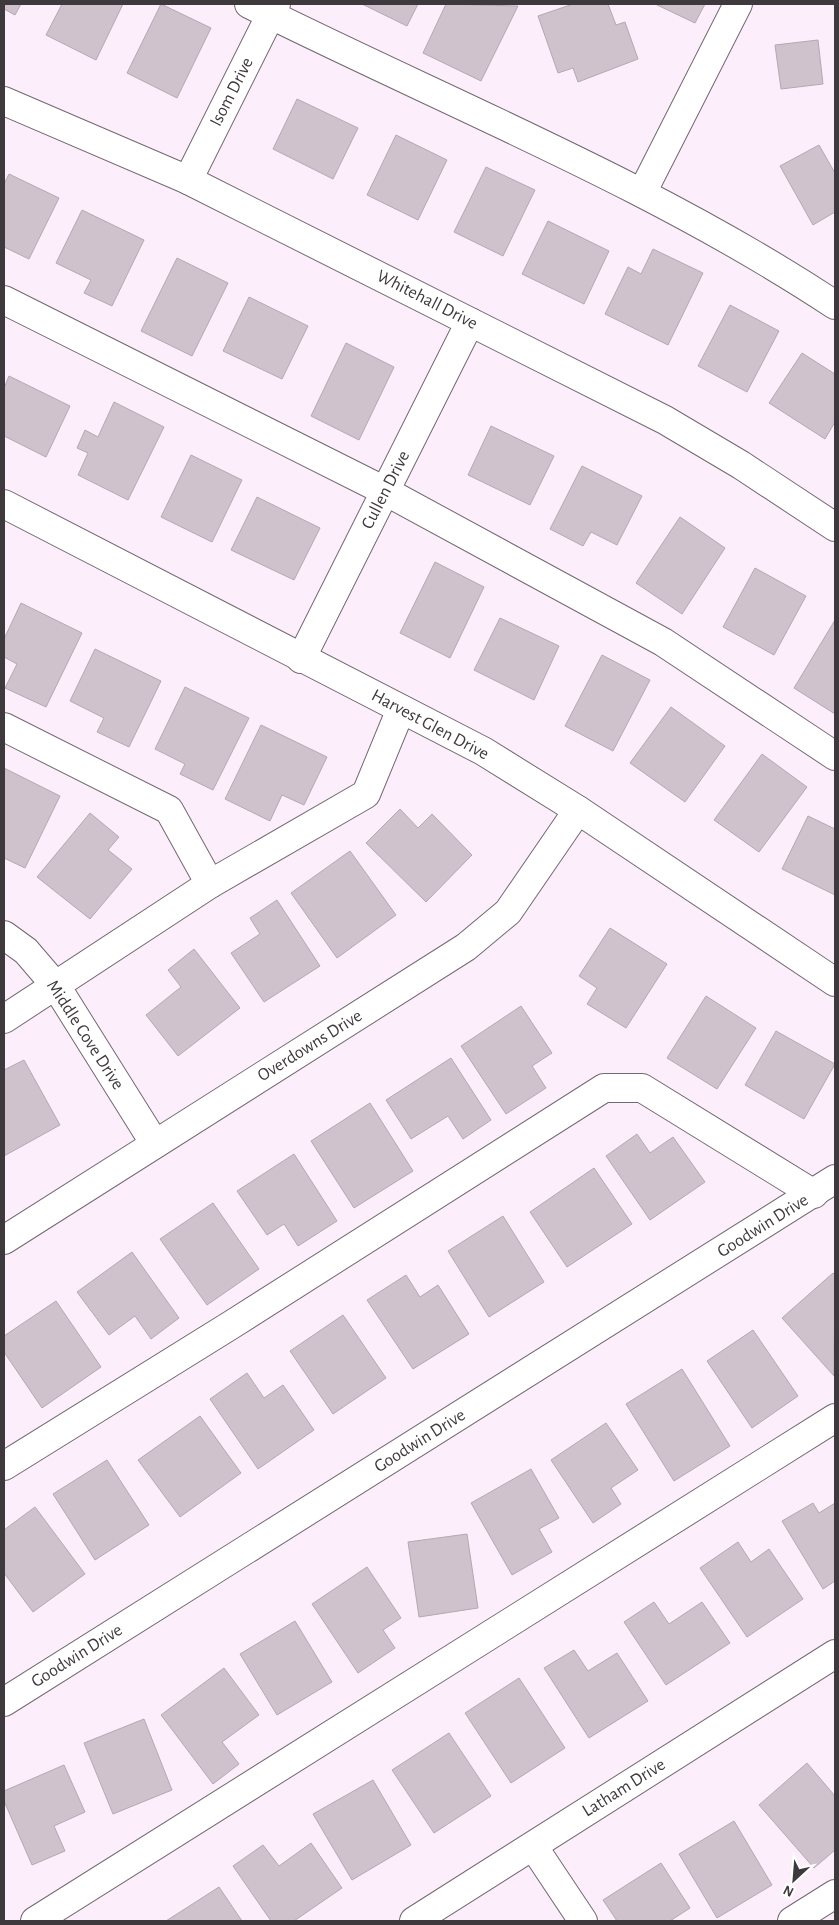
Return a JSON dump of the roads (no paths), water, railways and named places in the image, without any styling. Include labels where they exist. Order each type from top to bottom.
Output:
[{"type":"street","points":[[642,193],[738,4]]},
{"type":"street","points":[[265,7],[642,193],[799,281],[835,305]]},
{"type":"street","name":"Isom Drive","points":[[188,180],[265,7]]},
{"type":"street","name":"Whitehall Drive","points":[[4,101],[188,180],[665,420],[742,465],[835,527]]},
{"type":"street","points":[[4,300],[385,491],[663,642],[835,756]]},
{"type":"street","name":"Cullen Drive","points":[[301,659],[470,322]]},
{"type":"street","name":"Harvest Glen Drive","points":[[4,504],[483,752],[578,810],[835,982]]},
{"type":"street","points":[[4,1019],[210,884],[366,794],[401,709]]},
{"type":"street","points":[[4,727],[169,810],[210,884]]},
{"type":"street","name":"Overdowns Drive","points":[[4,1240],[466,947],[508,912],[578,810]]},
{"type":"street","name":"Middle Cove Drive","points":[[4,935],[26,951],[56,986],[155,1144]]},
{"type":"street","points":[[4,1466],[232,1325],[604,1088],[642,1088],[825,1187]]},
{"type":"street","name":"Goodwin Drive","points":[[4,1702],[825,1187]]},
{"type":"street","points":[[36,1921],[835,1418]]},
{"type":"street","name":"Latham Drive","points":[[414,1921],[835,1654]]},
{"type":"street","points":[[533,1846],[584,1921]]},
{"type":"street","points":[[792,1921],[835,1894]]}]
